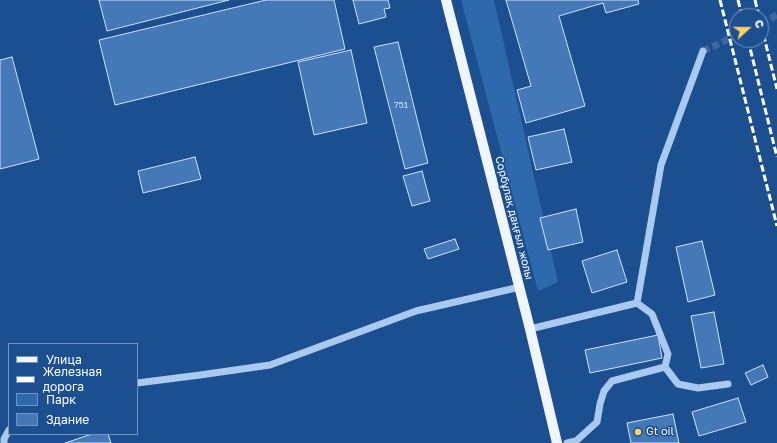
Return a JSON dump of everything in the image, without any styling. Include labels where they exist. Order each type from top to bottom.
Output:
[{"type":"main road","name":"Сорбұлақ даңғыл жолы","points":[[446,0],[520,287],[557,443]]},
{"type":"street","points":[[637,303],[661,166],[703,51]]},
{"type":"street","points":[[138,383],[200,376],[270,365],[416,311],[520,287]]},
{"type":"street","points":[[530,329],[637,303],[652,314],[668,354],[665,367]]},
{"type":"street","points":[[665,367],[678,384],[698,388],[728,384]]},
{"type":"street","points":[[567,443],[576,441],[597,422],[604,391],[612,381],[665,367]]},
{"type":"street","points":[[4,443],[4,439],[8,432]]},
{"type":"green space","points":[[461,0],[494,0],[558,282],[538,291]]},
{"type":"building","points":[[99,0],[229,0],[107,31]]},
{"type":"building","points":[[266,0],[334,0],[345,49],[115,105],[99,40]]},
{"type":"building","points":[[353,0],[388,0],[390,8],[384,9],[386,17],[359,24]]},
{"type":"building","points":[[506,0],[638,0],[639,4],[606,13],[603,3],[559,16],[585,106],[526,123],[517,90],[531,86]]},
{"type":"building","points":[[398,42],[428,163],[405,169],[374,47]]},
{"type":"building","points":[[351,50],[367,123],[314,135],[298,62]]},
{"type":"building","points":[[12,57],[39,159],[0,169],[0,60]]},
{"type":"building","points":[[564,129],[572,162],[536,170],[528,137]]},
{"type":"building","points":[[195,157],[201,179],[143,193],[138,171]]},
{"type":"building","points":[[422,171],[430,201],[412,206],[403,176]]},
{"type":"building","points":[[576,209],[583,242],[548,250],[540,218]]},
{"type":"building","points":[[455,239],[459,249],[428,259],[424,249]]},
{"type":"building","points":[[702,241],[715,295],[688,302],[676,247]]},
{"type":"building","points":[[617,250],[627,282],[592,293],[582,261]]},
{"type":"building","points":[[714,312],[724,364],[701,368],[691,316]]},
{"type":"building","points":[[658,335],[662,358],[590,373],[585,350]]},
{"type":"building","points":[[763,365],[768,377],[751,385],[745,373]]},
{"type":"building","points":[[738,398],[746,422],[699,436],[692,412]]},
{"type":"building","points":[[673,414],[679,443],[631,443],[627,423]]},
{"type":"building","points":[[89,435],[108,435],[111,443],[65,443]]},
{"type":"tunnel","points":[[769,19],[777,15]]},
{"type":"tunnel","points":[[703,51],[729,39]]},
{"type":"railway","points":[[720,0],[777,226]]},
{"type":"railway","points":[[738,0],[740,8]]},
{"type":"railway","points":[[755,0],[757,8]]},
{"type":"railway","points":[[750,48],[777,157]]},
{"type":"railway","points":[[767,48],[777,89]]},
{"type":"place","name":"Gt oil","points":[[638,432]]}]
